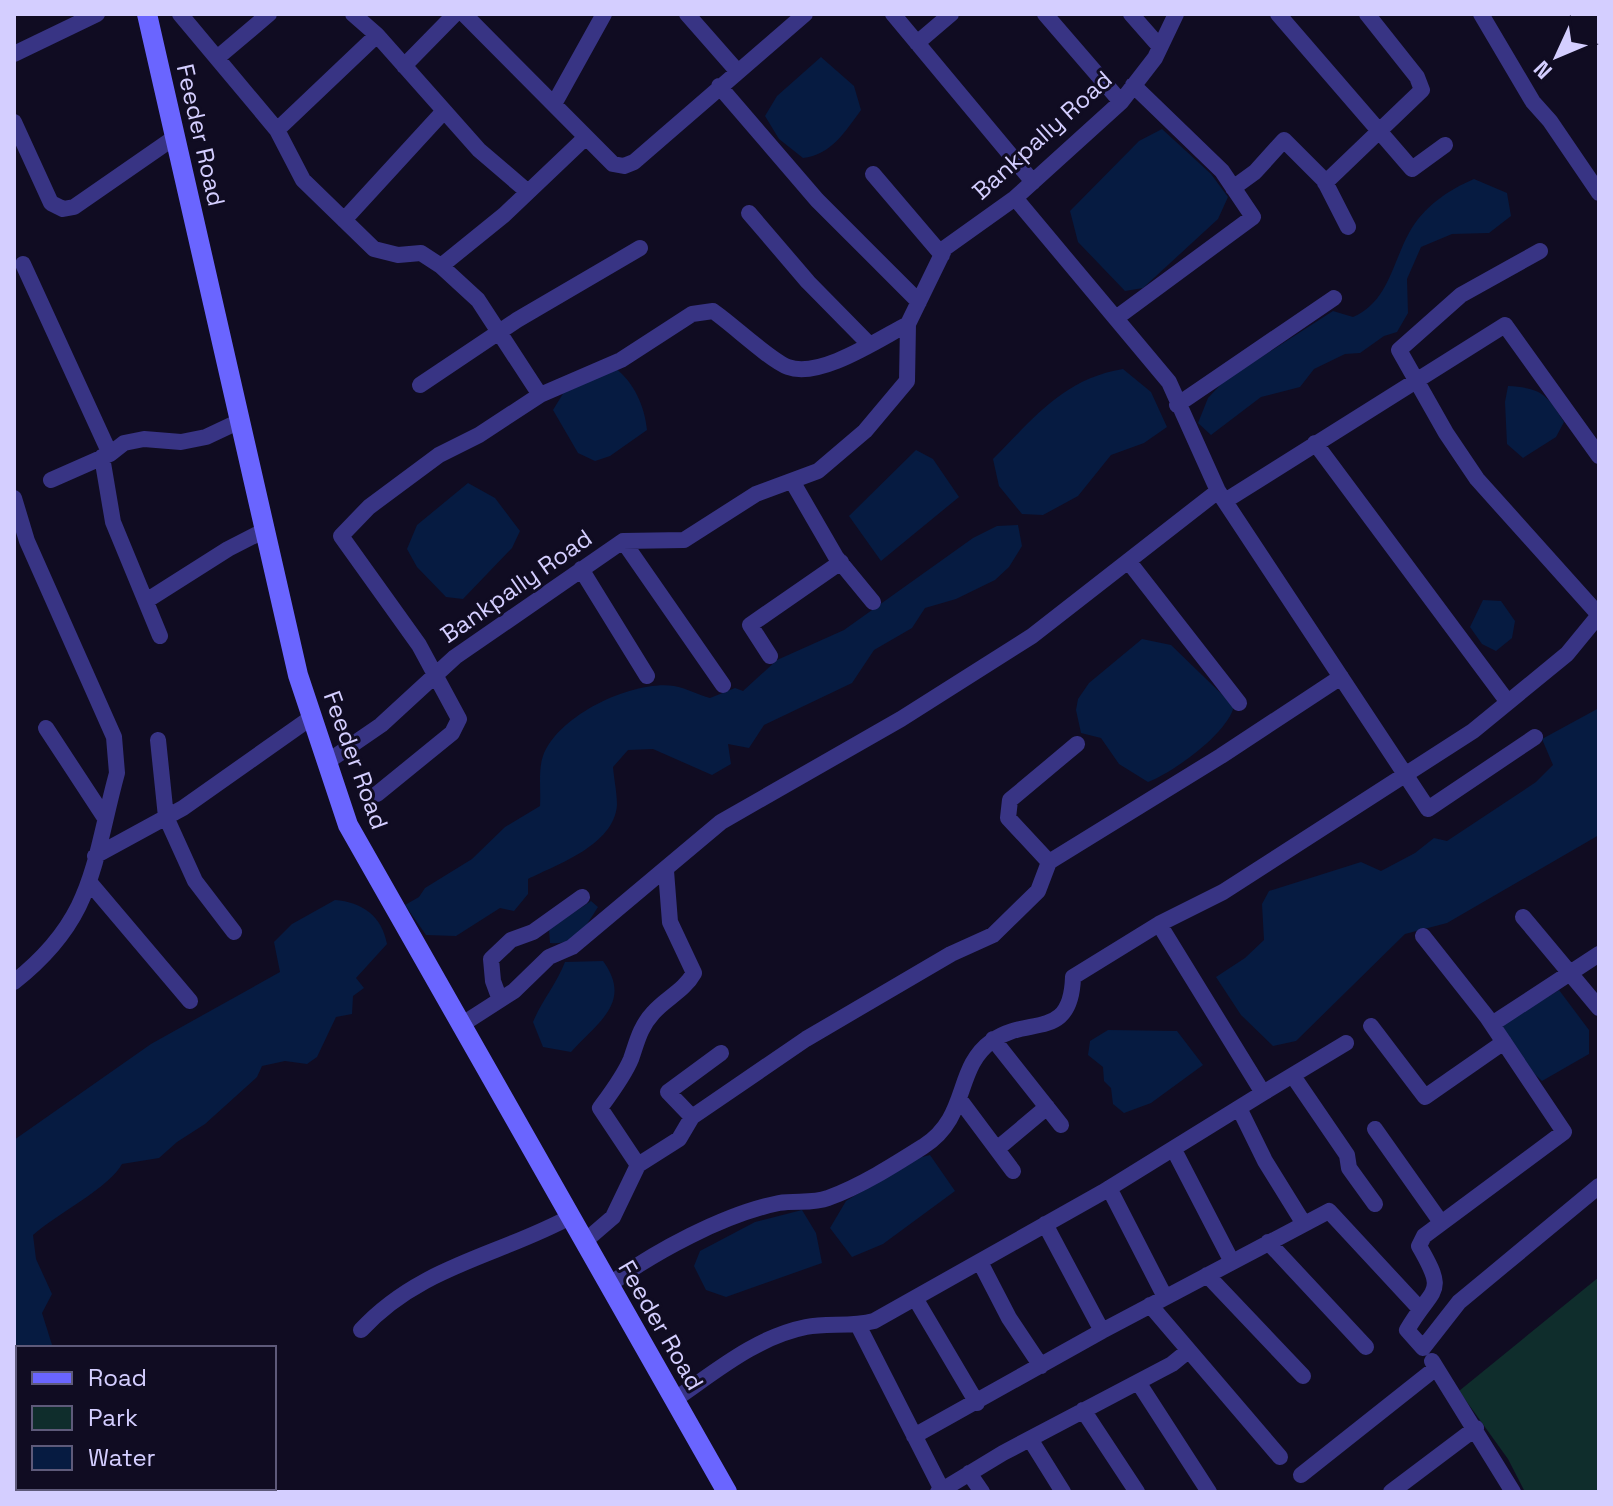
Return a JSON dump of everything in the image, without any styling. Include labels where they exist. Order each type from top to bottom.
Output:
[{"type":"street","points":[[14,54],[97,14]]},
{"type":"street","name":"Feeder Road","points":[[147,14],[298,675],[348,825],[727,1492]]},
{"type":"street","points":[[180,14],[277,130],[303,180],[374,249],[398,255],[421,253],[441,266],[478,300],[540,395]]},
{"type":"street","points":[[217,58],[269,14]]},
{"type":"street","points":[[353,14],[377,35],[479,150],[528,192]]},
{"type":"street","points":[[404,66],[455,14]]},
{"type":"street","points":[[464,14],[613,164],[624,166],[634,162],[805,14]]},
{"type":"street","points":[[554,104],[604,14]]},
{"type":"street","points":[[687,14],[738,72]]},
{"type":"street","points":[[893,14],[1033,182]]},
{"type":"street","points":[[917,43],[951,14]]},
{"type":"street","points":[[1045,14],[1121,102]]},
{"type":"street","points":[[1131,14],[1160,47]]},
{"type":"street","name":"Bankpally Road","points":[[327,762],[381,725],[455,657],[623,541],[684,540],[756,494],[818,471],[865,431],[907,381],[908,324],[945,248],[1015,198],[1121,102],[1160,47],[1176,14]]},
{"type":"street","points":[[1278,14],[1412,169],[1445,145]]},
{"type":"street","points":[[1325,183],[1415,97],[1422,84],[1367,14]]},
{"type":"street","points":[[1481,14],[1533,102],[1550,121],[1599,193]]},
{"type":"street","points":[[277,130],[377,35]]},
{"type":"street","points":[[1116,318],[1253,217],[1222,171],[1133,85]]},
{"type":"street","points":[[719,86],[817,200],[919,302]]},
{"type":"street","points":[[344,220],[444,111]]},
{"type":"street","points":[[14,122],[51,203],[63,209],[74,207],[175,137]]},
{"type":"street","points":[[441,266],[528,192],[586,137]]},
{"type":"street","points":[[1233,188],[1255,172],[1284,140],[1325,183],[1348,227]]},
{"type":"street","points":[[873,174],[942,255]]},
{"type":"street","points":[[1015,198],[1169,382],[1177,405],[1222,496],[1428,809],[1535,737]]},
{"type":"street","points":[[749,213],[808,282],[869,344]]},
{"type":"street","points":[[420,385],[640,248]]},
{"type":"street","points":[[609,1285],[630,1269],[739,1215],[780,1203],[825,1200],[859,1184],[928,1143],[947,1127],[975,1058],[993,1039],[1049,1024],[1065,1011],[1072,997],[1073,977],[1159,924],[1223,892],[1473,731],[1567,654],[1599,615],[1477,479],[1446,433],[1399,350],[1401,345],[1473,286],[1540,251]]},
{"type":"street","points":[[23,264],[106,455],[113,522],[160,636]]},
{"type":"street","points":[[1177,405],[1334,298]]},
{"type":"street","points":[[377,794],[457,726],[459,719],[386,594],[341,536],[369,507],[439,455],[479,435],[540,395],[621,360],[692,314],[713,311],[786,367],[806,370],[839,360],[908,324]]},
{"type":"street","points":[[461,1025],[514,991],[549,957],[572,947],[721,822],[901,719],[1019,645],[1222,496],[1315,443],[1505,325],[1599,456]]},
{"type":"street","points":[[51,480],[106,455],[124,443],[181,442],[206,437],[240,421]]},
{"type":"street","points":[[1315,443],[1507,701]]},
{"type":"street","points":[[792,481],[841,562],[873,602]]},
{"type":"street","points":[[14,498],[27,541],[114,737],[117,773],[90,883],[75,918],[54,947],[14,982]]},
{"type":"street","points":[[146,601],[228,549],[265,530]]},
{"type":"street","points":[[623,541],[723,685]]},
{"type":"street","points":[[770,656],[750,625],[841,562]]},
{"type":"street","points":[[1129,562],[1239,703]]},
{"type":"street","points":[[581,569],[647,676]]},
{"type":"street","points":[[584,1242],[613,1217],[638,1165],[679,1139],[692,1117],[806,1039],[951,954],[993,935],[1038,891],[1049,862],[1341,677]]},
{"type":"street","points":[[95,856],[166,817],[312,717]]},
{"type":"street","points":[[46,728],[105,818]]},
{"type":"street","points":[[158,740],[166,817],[195,881],[234,932]]},
{"type":"street","points":[[1049,862],[1008,818],[1010,800],[1077,744]]},
{"type":"street","points":[[638,1165],[600,1108],[626,1068],[634,1041],[653,1013],[687,985],[694,973],[670,922],[666,871]]},
{"type":"street","points":[[90,883],[190,1001]]},
{"type":"street","points":[[500,1000],[493,981],[491,959],[511,940],[533,932],[582,897]]},
{"type":"street","points":[[1523,917],[1599,1008]]},
{"type":"street","points":[[1159,924],[1263,1093]]},
{"type":"street","points":[[1423,936],[1492,1024],[1564,1132],[1440,1221],[1424,1236],[1419,1246],[1437,1278],[1436,1287],[1407,1330],[1423,1348],[1476,1428],[1513,1492]]},
{"type":"street","points":[[1492,1024],[1599,954]]},
{"type":"street","points":[[1371,1026],[1425,1097],[1504,1042]]},
{"type":"street","points":[[993,1039],[1061,1125]]},
{"type":"street","points":[[674,1400],[763,1340],[807,1327],[858,1325],[915,1298],[1174,1150],[1346,1043]]},
{"type":"street","points":[[692,1117],[668,1092],[721,1053]]},
{"type":"street","points":[[1293,1076],[1347,1155],[1349,1168],[1375,1204]]},
{"type":"street","points":[[960,1100],[1013,1171]]},
{"type":"street","points":[[997,1149],[1047,1107]]},
{"type":"street","points":[[1240,1110],[1265,1161],[1304,1224]]},
{"type":"street","points":[[1375,1129],[1440,1221]]},
{"type":"street","points":[[1174,1150],[1232,1262]]},
{"type":"street","points":[[1423,1348],[1459,1302],[1599,1186]]},
{"type":"street","points":[[1109,1188],[1158,1301],[1188,1351],[1280,1457]]},
{"type":"street","points":[[914,1436],[1102,1331],[1329,1211],[1419,1308]]},
{"type":"street","points":[[361,1330],[415,1285],[469,1258],[540,1233],[570,1217]]},
{"type":"street","points":[[1045,1224],[1102,1331]]},
{"type":"street","points":[[1268,1242],[1366,1347]]},
{"type":"street","points":[[980,1262],[1009,1318],[1041,1366]]},
{"type":"street","points":[[1207,1275],[1303,1376]]},
{"type":"street","points":[[915,1298],[977,1403]]},
{"type":"street","points":[[858,1325],[940,1491],[1138,1382],[1188,1351]]},
{"type":"street","points":[[1301,1475],[1436,1368]]},
{"type":"street","points":[[1138,1382],[1209,1492]]},
{"type":"street","points":[[1083,1410],[1137,1492]]},
{"type":"street","points":[[1391,1492],[1476,1428]]},
{"type":"street","points":[[1030,1439],[1063,1492]]},
{"type":"street","points":[[969,1473],[982,1492]]},
{"type":"green space","points":[[1599,1277],[1599,1492],[1525,1492],[1508,1459],[1459,1391]]},
{"type":"water","points":[[821,57],[854,86],[861,110],[829,147],[803,158],[779,139],[765,116],[777,96]]},
{"type":"water","points":[[1162,129],[1211,174],[1228,197],[1218,219],[1143,288],[1125,291],[1078,242],[1070,211],[1139,141]]},
{"type":"water","points":[[1474,179],[1507,193],[1511,216],[1489,233],[1452,234],[1421,247],[1407,279],[1408,313],[1397,332],[1384,336],[1360,353],[1345,354],[1314,369],[1300,387],[1261,397],[1211,435],[1198,423],[1208,398],[1224,381],[1333,311],[1353,317],[1365,310],[1382,292],[1409,233],[1421,215],[1446,194]]},
{"type":"water","points":[[615,368],[628,380],[637,396],[647,430],[610,456],[595,461],[578,453],[553,410],[564,392]]},
{"type":"water","points":[[1123,369],[1151,392],[1167,427],[1144,443],[1111,455],[1078,496],[1043,515],[1022,514],[999,486],[993,459],[1036,415],[1066,391],[1102,374]]},
{"type":"water","points":[[1508,386],[1542,394],[1564,422],[1556,437],[1523,458],[1507,444],[1505,402]]},
{"type":"water","points":[[916,450],[933,459],[959,497],[881,561],[849,516]]},
{"type":"water","points":[[468,483],[495,498],[520,531],[512,548],[463,599],[446,597],[417,567],[407,549],[417,525]]},
{"type":"water","points":[[1018,525],[1022,546],[1009,567],[995,580],[956,599],[925,608],[912,628],[874,650],[852,683],[764,725],[749,748],[728,744],[731,764],[712,775],[653,749],[628,750],[613,767],[617,805],[614,819],[606,831],[569,860],[528,879],[528,894],[514,911],[500,908],[456,936],[426,935],[405,905],[419,897],[425,888],[472,859],[505,827],[540,806],[543,756],[551,741],[580,714],[618,695],[657,686],[679,687],[710,698],[735,688],[743,691],[777,660],[844,630],[973,538],[997,526]]},
{"type":"water","points":[[1483,600],[1501,601],[1515,621],[1512,638],[1496,651],[1482,644],[1470,627]]},
{"type":"water","points":[[1142,639],[1171,645],[1234,706],[1230,717],[1211,739],[1172,770],[1148,782],[1119,764],[1101,738],[1081,733],[1076,710],[1078,699],[1089,683]]},
{"type":"water","points":[[1599,708],[1599,835],[1447,923],[1405,934],[1296,1041],[1273,1046],[1241,1015],[1216,977],[1245,958],[1264,940],[1262,904],[1269,891],[1361,862],[1381,871],[1415,853],[1434,838],[1447,841],[1536,782],[1553,765],[1542,739]]},
{"type":"water","points":[[335,900],[345,901],[362,907],[375,918],[387,944],[356,978],[364,988],[353,996],[352,1014],[336,1017],[317,1057],[307,1064],[285,1061],[262,1066],[257,1077],[205,1124],[159,1158],[122,1164],[95,1191],[33,1235],[36,1259],[52,1294],[42,1313],[52,1346],[16,1346],[16,1400],[14,1140],[151,1044],[280,972],[274,942],[292,924]]},
{"type":"water","points":[[591,901],[598,907],[579,934],[567,941],[550,943],[549,929]]},
{"type":"water","points":[[603,961],[614,988],[608,1011],[571,1052],[543,1047],[533,1022],[565,962]]},
{"type":"water","points":[[1559,990],[1589,1030],[1589,1054],[1542,1081],[1525,1065],[1502,1025]]},
{"type":"water","points":[[1108,1030],[1177,1031],[1203,1065],[1151,1103],[1124,1113],[1113,1104],[1111,1088],[1104,1081],[1103,1067],[1088,1055],[1090,1041]]},
{"type":"water","points":[[930,1155],[955,1191],[883,1244],[852,1257],[830,1228],[846,1201],[914,1159]]},
{"type":"water","points":[[802,1210],[816,1233],[822,1263],[726,1297],[706,1290],[694,1266],[700,1251],[755,1222]]}]
